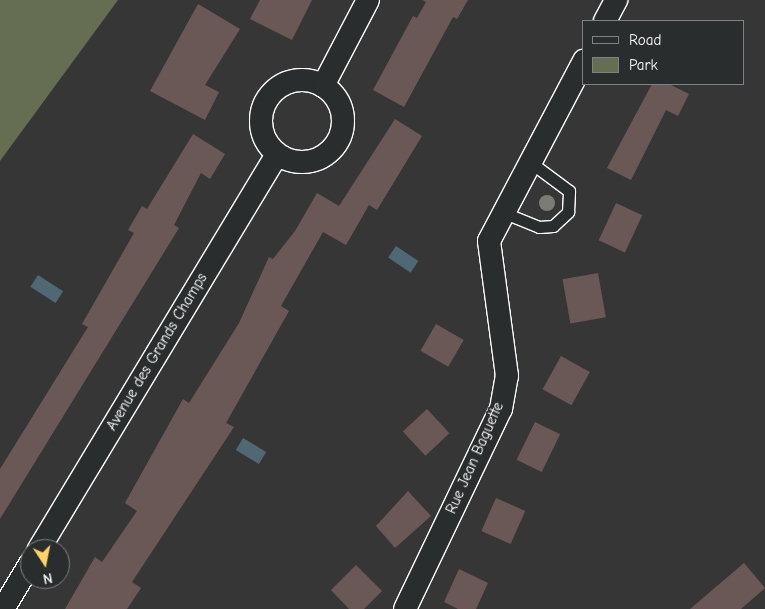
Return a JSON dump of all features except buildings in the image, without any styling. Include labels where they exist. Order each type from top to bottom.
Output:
[{"type":"street","points":[[323,86],[368,0]]},
{"type":"street","points":[[606,20],[616,0]]},
{"type":"street","name":"Rue Jean Baguette","points":[[405,609],[501,409],[507,376],[489,241],[502,212],[582,65]]},
{"type":"street","points":[[313,80],[334,93],[343,109],[344,130],[334,150],[307,164],[276,156],[260,131],[262,105],[283,83],[313,80]]},
{"type":"street","name":"Avenue des Grands Champs","points":[[45,539],[276,156]]},
{"type":"street","points":[[3,609],[20,581]]},
{"type":"lane","points":[[502,212],[539,227],[553,226],[568,212],[570,191],[530,162]]},
{"type":"green space","points":[[0,0],[118,0],[0,161]]},
{"type":"water","points":[[396,246],[418,261],[411,273],[388,258]]},
{"type":"water","points":[[38,275],[63,291],[56,303],[30,287]]},
{"type":"water","points":[[243,438],[266,452],[259,464],[236,450]]}]
